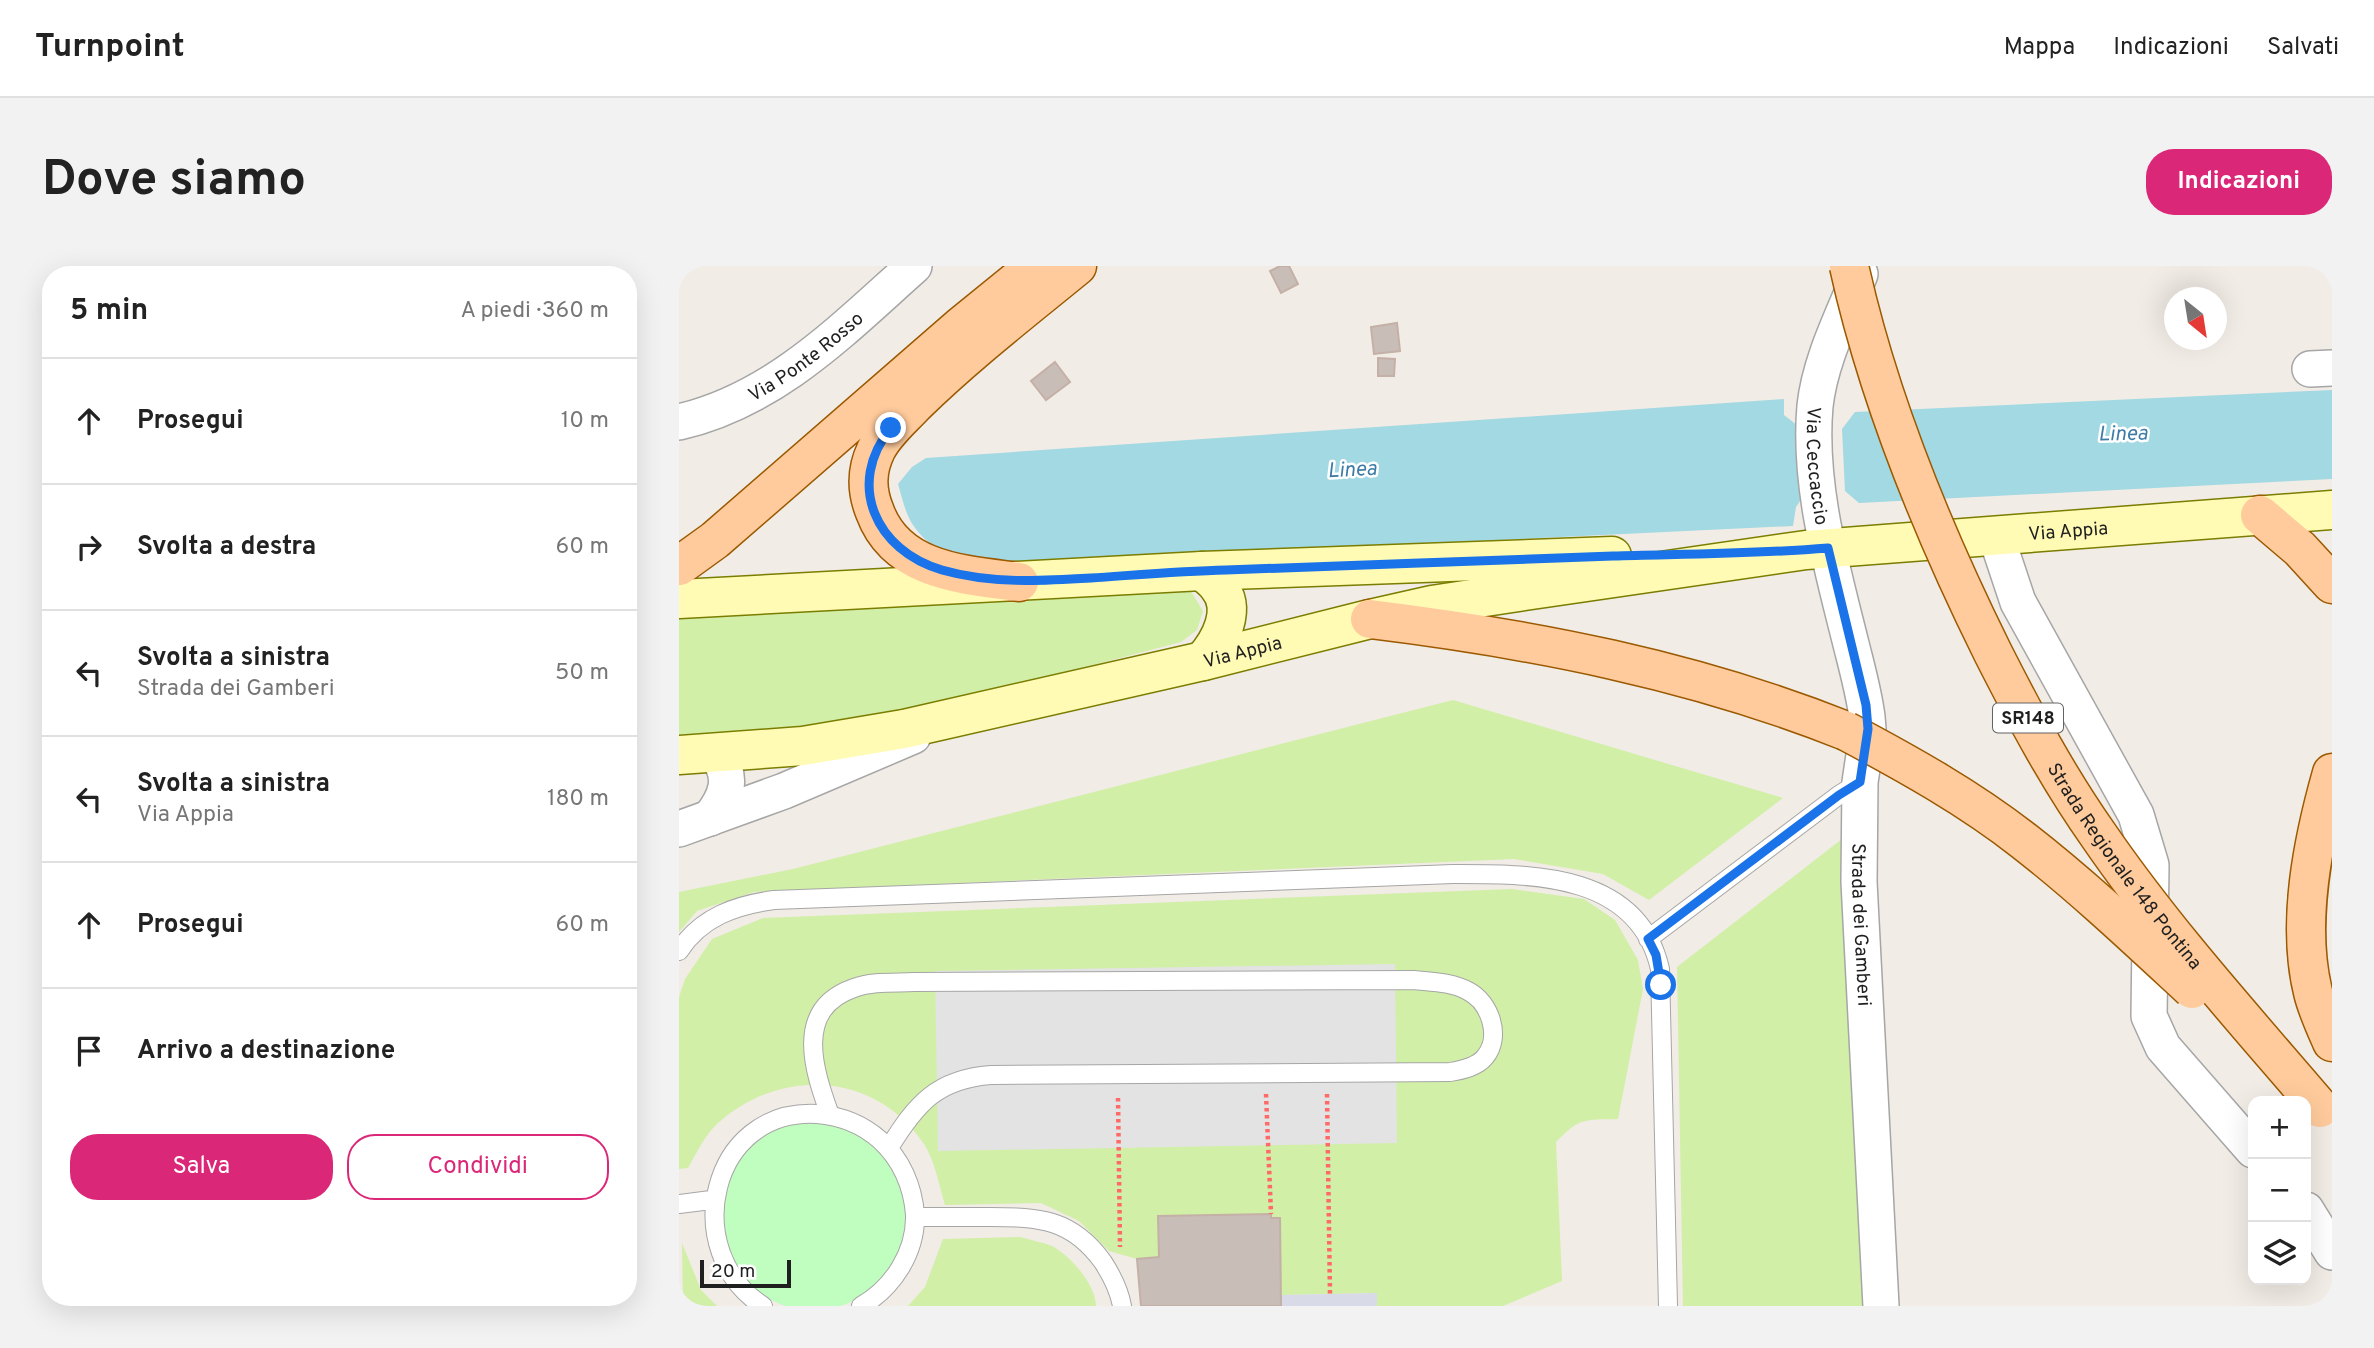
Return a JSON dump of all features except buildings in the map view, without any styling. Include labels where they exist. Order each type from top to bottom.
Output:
[{"type":"main road","points":[[679,566],[715,540],[1035,266]]},
{"type":"main road","points":[[1020,582],[943,570],[917,560],[887,534],[879,523],[868,492],[871,464],[881,440],[923,397],[956,366],[1077,266]]},
{"type":"main road","name":"Strada Regionale 148 Pontina","points":[[1849,266],[1888,401],[1939,536],[1983,633],[2044,747],[2092,827],[2141,894],[2326,1114]]},
{"type":"main road","name":"Via Appia","points":[[679,599],[1819,537],[1996,536],[2332,510]]},
{"type":"main road","points":[[2260,515],[2299,549],[2332,584]]},
{"type":"main road","name":"Via Appia","points":[[698,754],[803,746],[948,721],[1432,605],[1524,591],[1819,537]]},
{"type":"main road","points":[[1202,571],[1220,587],[1226,610],[1217,646],[1203,661]]},
{"type":"main road","name":"SR148","points":[[1370,619],[1565,648],[1663,671],[1753,696],[1846,731],[1956,792],[2024,841],[2127,929],[2326,1114]]},
{"type":"main road","points":[[2332,773],[2313,854],[2307,904],[2308,954],[2313,991],[2332,1042]]},
{"type":"street","name":"Via Ponte Rosso","points":[[679,422],[720,409],[774,383],[825,345],[914,266]]},
{"type":"street","name":"Via Ceccaccio","points":[[1819,537],[1815,404],[1826,360],[1863,266]]},
{"type":"street","points":[[1996,536],[2018,602],[2136,816],[2151,865],[2149,1016],[2163,1047],[2248,1144]]},
{"type":"street","name":"Strada dei Gamberi","points":[[1819,537],[1866,705],[1868,729],[1860,782],[1859,882],[1881,1306]]},
{"type":"street","points":[[695,823],[802,783],[948,721]]},
{"type":"street","points":[[695,823],[725,795],[728,785],[727,773],[698,754]]},
{"type":"street","points":[[2311,1218],[2332,1252]]},
{"type":"lane","points":[[1648,939],[1828,803],[1860,782]]},
{"type":"lane","points":[[679,951],[695,932],[718,915],[742,905],[774,900],[1453,874],[1528,876],[1586,887],[1609,898],[1625,911],[1648,939],[1656,955],[1661,985],[1668,1306]]},
{"type":"lane","points":[[829,1115],[814,1072],[814,1035],[824,1008],[832,999],[865,985],[914,982],[1405,980],[1436,982],[1468,990],[1478,997],[1491,1018],[1493,1031],[1486,1057],[1476,1065],[1451,1073],[991,1074],[964,1078],[938,1089],[918,1107],[889,1148]]},
{"type":"lane","points":[[763,1306],[735,1284],[722,1266],[713,1245],[709,1223],[711,1200],[717,1178],[728,1158],[743,1140],[762,1126],[783,1118],[806,1114],[829,1115],[852,1121],[872,1133],[889,1148],[903,1169],[912,1192],[915,1217],[911,1243],[901,1268],[885,1289],[861,1306]]},
{"type":"lane","points":[[679,1204],[711,1200]]},
{"type":"lane","points":[[915,1217],[1017,1217],[1052,1221],[1085,1240],[1096,1253],[1116,1283],[1121,1303]]},
{"type":"path","points":[[1265,1072],[1271,1214]]},
{"type":"path","points":[[1327,1072],[1330,1294]]},
{"type":"path","points":[[1118,1073],[1121,1303]]},
{"type":"green space","points":[[1187,585],[1203,611],[1197,630],[1181,642],[964,699],[733,739],[679,738],[679,612]]},
{"type":"green space","points":[[1453,700],[1783,798],[1649,900],[1603,874],[1514,859],[754,892],[697,911],[679,932],[679,892],[793,869]]},
{"type":"green space","points":[[1842,839],[1865,1306],[1683,1306],[1677,967]]},
{"type":"green space","points":[[1512,889],[1584,899],[1615,920],[1638,960],[1643,989],[1618,1119],[1597,1119],[1577,1124],[1556,1142],[1562,1281],[1503,1306],[1377,1306],[1377,1293],[1281,1295],[1280,1218],[1271,1218],[1271,1214],[1158,1216],[1159,1257],[1137,1259],[1109,1251],[1079,1221],[1041,1203],[945,1205],[928,1151],[904,1120],[880,1102],[854,1091],[826,1085],[798,1086],[770,1092],[743,1105],[713,1128],[688,1168],[679,1169],[679,997],[685,979],[712,939],[763,918]]},
{"type":"green space","points":[[813,1122],[849,1129],[879,1150],[900,1180],[907,1216],[900,1252],[879,1282],[849,1303],[813,1310],[777,1303],[747,1282],[726,1252],[719,1216],[726,1180],[747,1150],[777,1129]]},
{"type":"green space","points":[[1020,1237],[1052,1246],[1066,1256],[1087,1280],[1096,1306],[908,1306],[925,1287],[943,1239]]},
{"type":"green space","points":[[682,1243],[701,1290],[717,1306],[683,1306]]},
{"type":"shaded area","points":[[1395,964],[1397,1143],[938,1151],[935,971]]},
{"type":"shaded area","points":[[1377,1293],[1377,1306],[1281,1306],[1281,1295]]},
{"type":"water","name":"Linea","points":[[2332,390],[2332,479],[1859,503],[1845,491],[1842,429],[1855,412]]},
{"type":"water","name":"Linea","points":[[1784,399],[1784,415],[1802,429],[1807,491],[1796,507],[1793,526],[1000,562],[951,554],[924,538],[908,515],[898,484],[912,467],[926,458]]},
{"type":"route","points":[[891,428],[876,451],[868,481],[871,503],[887,534],[909,555],[927,565],[962,574],[1020,582],[1202,571],[1828,548],[1866,705],[1868,729],[1860,782],[1648,939],[1660,969],[1661,985]]}]
